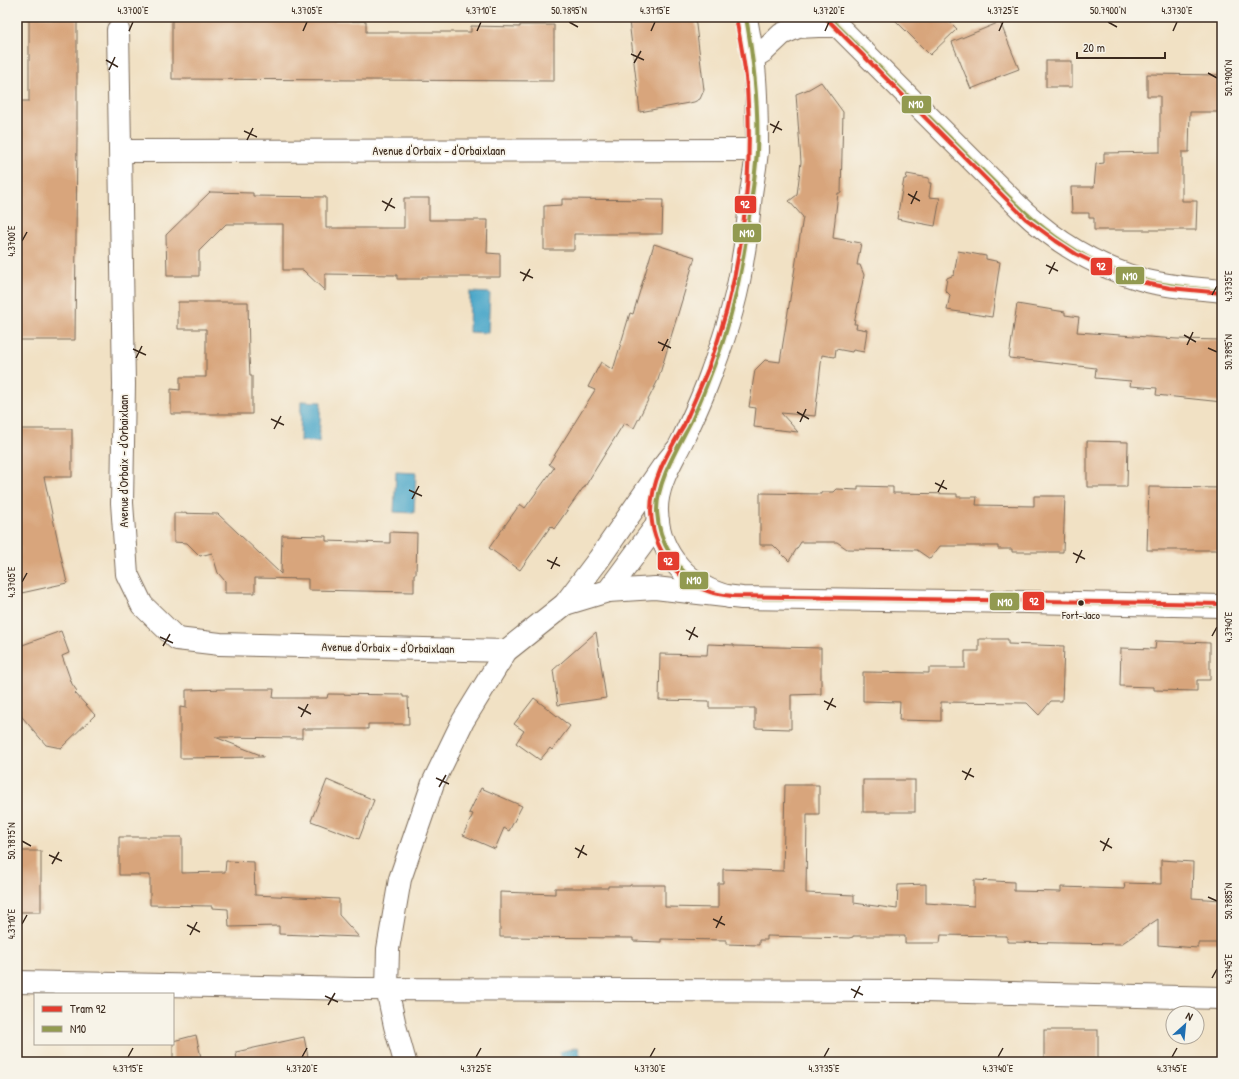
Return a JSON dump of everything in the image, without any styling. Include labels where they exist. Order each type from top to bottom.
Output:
[{"type":"street","points":[[730,597],[715,593],[693,580],[676,564],[663,542],[658,521],[657,502],[659,490],[666,471],[708,381],[720,350],[741,269],[747,234],[757,150],[756,88],[753,58],[746,17]]},
{"type":"street","points":[[753,58],[764,51],[782,34],[798,27],[818,26],[834,22],[1028,216],[1050,234],[1072,249],[1094,261],[1140,279],[1161,284],[1222,291]]},
{"type":"street","name":"Avenue d'Orbaix - d'Orbaixlaan","points":[[118,30],[124,384],[122,503],[127,574],[142,605],[177,639],[220,644],[506,651]]},
{"type":"street","name":"Avenue d'Orbaix - d'Orbaixlaan","points":[[121,151],[757,150]]},
{"type":"street","points":[[405,1062],[395,1026],[388,989],[388,949],[400,879],[433,783],[463,721],[506,651],[565,604],[599,559],[662,468],[676,451]]},
{"type":"street","points":[[608,591],[658,521]]},
{"type":"street","points":[[565,604],[608,591],[655,588],[742,598],[1222,606]]},
{"type":"street","points":[[17,982],[388,989],[922,991],[1222,998]]},
{"type":"water","points":[[470,292],[490,293],[488,333],[469,332]]},
{"type":"water","points":[[301,401],[321,402],[319,442],[300,441]]},
{"type":"water","points":[[396,472],[416,473],[414,513],[394,512]]},
{"type":"water","points":[[578,1047],[582,1062],[562,1062],[559,1052]]},
{"type":"building","points":[[29,17],[77,17],[75,340],[17,340],[17,101],[29,101]]},
{"type":"building","points":[[172,17],[335,17],[335,21],[366,21],[366,32],[471,32],[471,26],[520,27],[520,25],[554,25],[554,81],[172,79]]},
{"type":"building","points":[[656,17],[695,17],[704,90],[700,99],[694,102],[640,112],[629,21]]},
{"type":"building","points":[[892,17],[945,17],[957,29],[930,55]]},
{"type":"building","points":[[1000,22],[1019,69],[971,89],[952,42]]},
{"type":"building","points":[[1046,61],[1072,61],[1072,87],[1046,87]]},
{"type":"building","points":[[1147,74],[1222,75],[1222,112],[1190,112],[1189,152],[1182,152],[1182,201],[1197,201],[1196,230],[1094,230],[1094,218],[1089,218],[1089,213],[1072,213],[1071,187],[1094,187],[1096,164],[1104,163],[1104,153],[1160,152],[1160,96],[1147,96]]},
{"type":"building","points":[[821,82],[843,112],[841,193],[838,193],[833,238],[861,243],[857,265],[860,265],[864,275],[854,324],[857,324],[856,328],[867,330],[864,352],[853,350],[852,352],[836,349],[835,357],[822,355],[815,416],[781,413],[798,432],[754,427],[756,408],[749,407],[755,370],[765,360],[780,362],[803,217],[789,201],[797,195],[801,162],[796,94]]},
{"type":"building","points":[[907,174],[929,178],[929,183],[931,183],[929,197],[940,198],[935,226],[897,219],[904,179],[906,179]]},
{"type":"building","points":[[210,192],[253,193],[253,196],[326,197],[326,228],[404,228],[404,198],[429,198],[429,220],[488,220],[487,253],[500,254],[500,277],[422,277],[422,279],[397,279],[397,275],[325,274],[325,291],[303,270],[283,270],[283,224],[226,224],[199,251],[199,276],[167,276],[166,235]]},
{"type":"building","points":[[562,199],[663,200],[662,234],[574,234],[574,250],[544,250],[544,206],[562,205]]},
{"type":"building","points":[[654,244],[695,257],[658,380],[634,428],[624,423],[584,488],[554,529],[551,526],[520,570],[489,548],[520,504],[525,508],[554,468],[549,464],[595,390],[588,387],[601,362],[613,370],[630,313],[633,314]]},
{"type":"building","points":[[958,251],[986,256],[986,259],[1000,262],[992,317],[947,310],[950,295],[945,290],[947,278],[954,275]]},
{"type":"building","points":[[178,302],[248,302],[250,376],[252,376],[252,414],[171,414],[171,389],[180,390],[180,377],[206,377],[206,329],[178,329]]},
{"type":"building","points":[[1017,304],[1065,312],[1065,315],[1079,317],[1077,332],[1177,339],[1222,340],[1222,402],[1156,395],[1157,388],[1130,386],[1131,381],[1095,378],[1096,368],[1009,358]]},
{"type":"building","points":[[17,429],[72,429],[72,477],[44,477],[67,583],[17,594]]},
{"type":"building","points":[[1087,441],[1128,442],[1127,487],[1087,487]]},
{"type":"building","points":[[858,486],[893,487],[893,493],[957,494],[957,497],[977,497],[976,505],[1034,506],[1034,496],[1065,496],[1063,552],[1012,552],[1012,549],[998,549],[998,546],[940,546],[930,559],[917,550],[847,549],[837,542],[801,542],[789,561],[773,545],[760,545],[760,493],[821,494],[821,492],[833,492],[836,489],[858,490]]},
{"type":"building","points":[[1149,487],[1222,488],[1222,550],[1147,550]]},
{"type":"building","points":[[174,513],[218,514],[281,574],[282,535],[326,536],[326,541],[390,543],[390,532],[417,533],[414,592],[308,590],[308,579],[255,578],[255,593],[225,593],[225,581],[218,573],[212,553],[200,556],[187,543],[174,542]]},
{"type":"building","points":[[61,631],[69,653],[62,656],[72,684],[77,691],[75,693],[95,715],[61,748],[46,745],[17,711],[21,708],[17,703],[17,647]]},
{"type":"building","points":[[596,632],[606,698],[558,705],[553,670]]},
{"type":"building","points":[[979,639],[1008,639],[1008,644],[1064,646],[1062,701],[1051,701],[1039,715],[1027,703],[941,702],[941,721],[899,720],[900,702],[863,701],[863,672],[929,673],[929,668],[965,668],[965,651],[979,651]]},
{"type":"building","points":[[1156,641],[1210,643],[1210,680],[1197,680],[1197,691],[1154,690],[1154,687],[1120,686],[1121,648],[1155,649]]},
{"type":"building","points":[[708,644],[821,648],[821,694],[791,695],[791,729],[755,728],[755,708],[709,708],[709,701],[659,700],[660,654],[707,655]]},
{"type":"building","points":[[274,689],[273,698],[327,698],[328,694],[403,695],[403,697],[408,697],[409,724],[368,724],[368,729],[302,729],[302,738],[215,737],[263,757],[180,758],[180,707],[186,708],[186,690]]},
{"type":"building","points":[[534,698],[570,726],[552,750],[550,748],[540,760],[516,743],[524,731],[514,724]]},
{"type":"building","points":[[327,780],[374,800],[359,839],[311,821]]},
{"type":"building","points":[[863,780],[915,780],[915,812],[863,812]]},
{"type":"building","points":[[785,785],[819,785],[819,814],[807,814],[806,893],[854,895],[854,903],[897,909],[898,885],[926,884],[926,903],[974,906],[974,880],[1014,882],[1014,891],[1061,892],[1061,887],[1125,889],[1124,883],[1161,884],[1161,860],[1193,862],[1192,898],[1222,900],[1222,943],[1198,943],[1198,948],[1158,945],[1158,919],[1121,944],[1007,942],[1007,936],[941,935],[940,943],[905,943],[905,936],[853,936],[849,938],[767,936],[767,940],[759,940],[759,945],[726,944],[726,940],[661,939],[661,942],[633,941],[633,938],[500,937],[500,892],[555,894],[555,888],[608,888],[608,886],[665,885],[665,907],[718,908],[718,883],[723,883],[723,869],[783,871]]},
{"type":"building","points":[[481,788],[522,806],[509,831],[504,828],[495,849],[463,835],[473,814],[469,813]]},
{"type":"building","points":[[119,837],[182,837],[182,873],[225,872],[226,861],[254,862],[255,895],[339,899],[339,915],[359,937],[279,934],[279,926],[229,927],[228,909],[212,908],[212,906],[150,905],[150,875],[119,875]]},
{"type":"building","points":[[17,851],[41,851],[41,912],[17,912]]},
{"type":"building","points":[[1044,1030],[1098,1030],[1098,1062],[1044,1062]]},
{"type":"building","points":[[196,1035],[202,1062],[173,1062],[174,1041]]},
{"type":"building","points":[[304,1037],[309,1062],[237,1062],[236,1052]]},
{"type":"tram line","name":"92","points":[[736,17],[746,78],[749,122],[746,194],[742,230],[737,265],[729,301],[708,369],[684,425],[657,477],[654,488],[651,511],[652,524],[660,549],[667,560],[684,578],[695,585],[716,594],[732,596],[1222,604]]},
{"type":"tram line","name":"92","points":[[825,17],[1026,219],[1056,241],[1076,254],[1128,279],[1170,288],[1222,293]]},
{"type":"tram line","points":[[1212,292],[1222,294]]},
{"type":"tram line","points":[[1205,604],[1222,602]]},
{"type":"transit line","name":"N10","points":[[746,17],[754,68],[757,101],[757,152],[754,182],[739,278],[724,338],[698,406],[665,474],[658,500],[657,512],[661,534],[670,555],[677,564],[684,572],[702,586],[713,592],[742,598],[1222,605]]},
{"type":"transit line","name":"N10","points":[[829,17],[1013,201],[1060,240],[1095,261],[1132,277],[1169,285],[1222,291]]},
{"type":"place","name":"Fort-Jaco","points":[[1081,603]]}]
